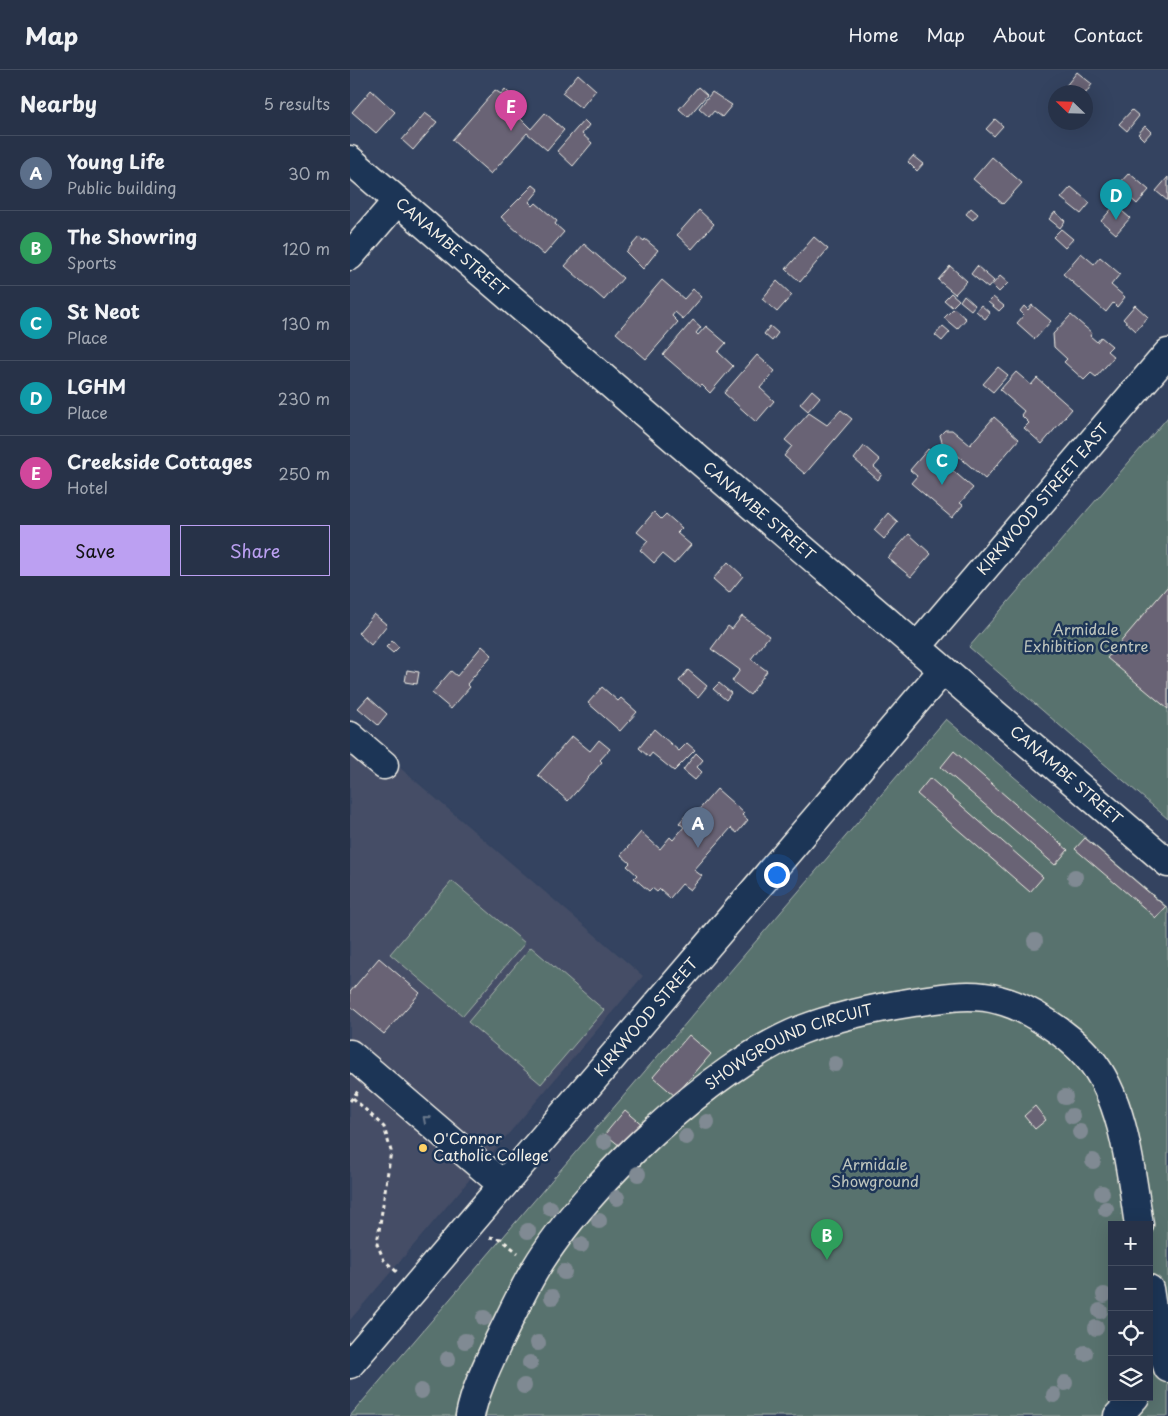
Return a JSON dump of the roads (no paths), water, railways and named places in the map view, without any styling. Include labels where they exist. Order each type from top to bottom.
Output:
[{"type":"street","name":"CANAMBE STREET","points":[[350,160],[1168,863]]},
{"type":"street","points":[[350,256],[397,201]]},
{"type":"street","name":"KIRKWOOD STREET EAST","points":[[917,647],[1168,353]]},
{"type":"street","name":"KIRKWOOD STREET","points":[[350,1364],[944,670]]},
{"type":"street","points":[[350,736],[384,765]]},
{"type":"street","name":"SHOWGROUND CIRCUIT","points":[[469,1414],[491,1358],[536,1267],[572,1218],[608,1177],[656,1131],[708,1087],[757,1053],[800,1031],[846,1016],[899,1004],[970,996],[999,999],[1029,1013],[1059,1032],[1088,1057],[1104,1081],[1124,1139],[1138,1221]]},
{"type":"street","points":[[350,1054],[503,1185]]},
{"type":"street","points":[[1152,1311],[1161,1370]]},
{"type":"street","points":[[1118,1416],[1131,1401]]},
{"type":"place","name":"Creekside Cottages","points":[[511,131]]},
{"type":"place","name":"LGHM","points":[[1116,220]]},
{"type":"place","name":"St Neot","points":[[942,485]]},
{"type":"place","name":"Young Life","points":[[698,848]]},
{"type":"place","name":"O'Connor Catholic College","points":[[423,1148]]},
{"type":"place","name":"The Showring","points":[[827,1260]]},
{"type":"park label","name":"Armidale Exhibition Centre","points":[[1086,638]]},
{"type":"park label","name":"Armidale Showground","points":[[875,1174]]}]
